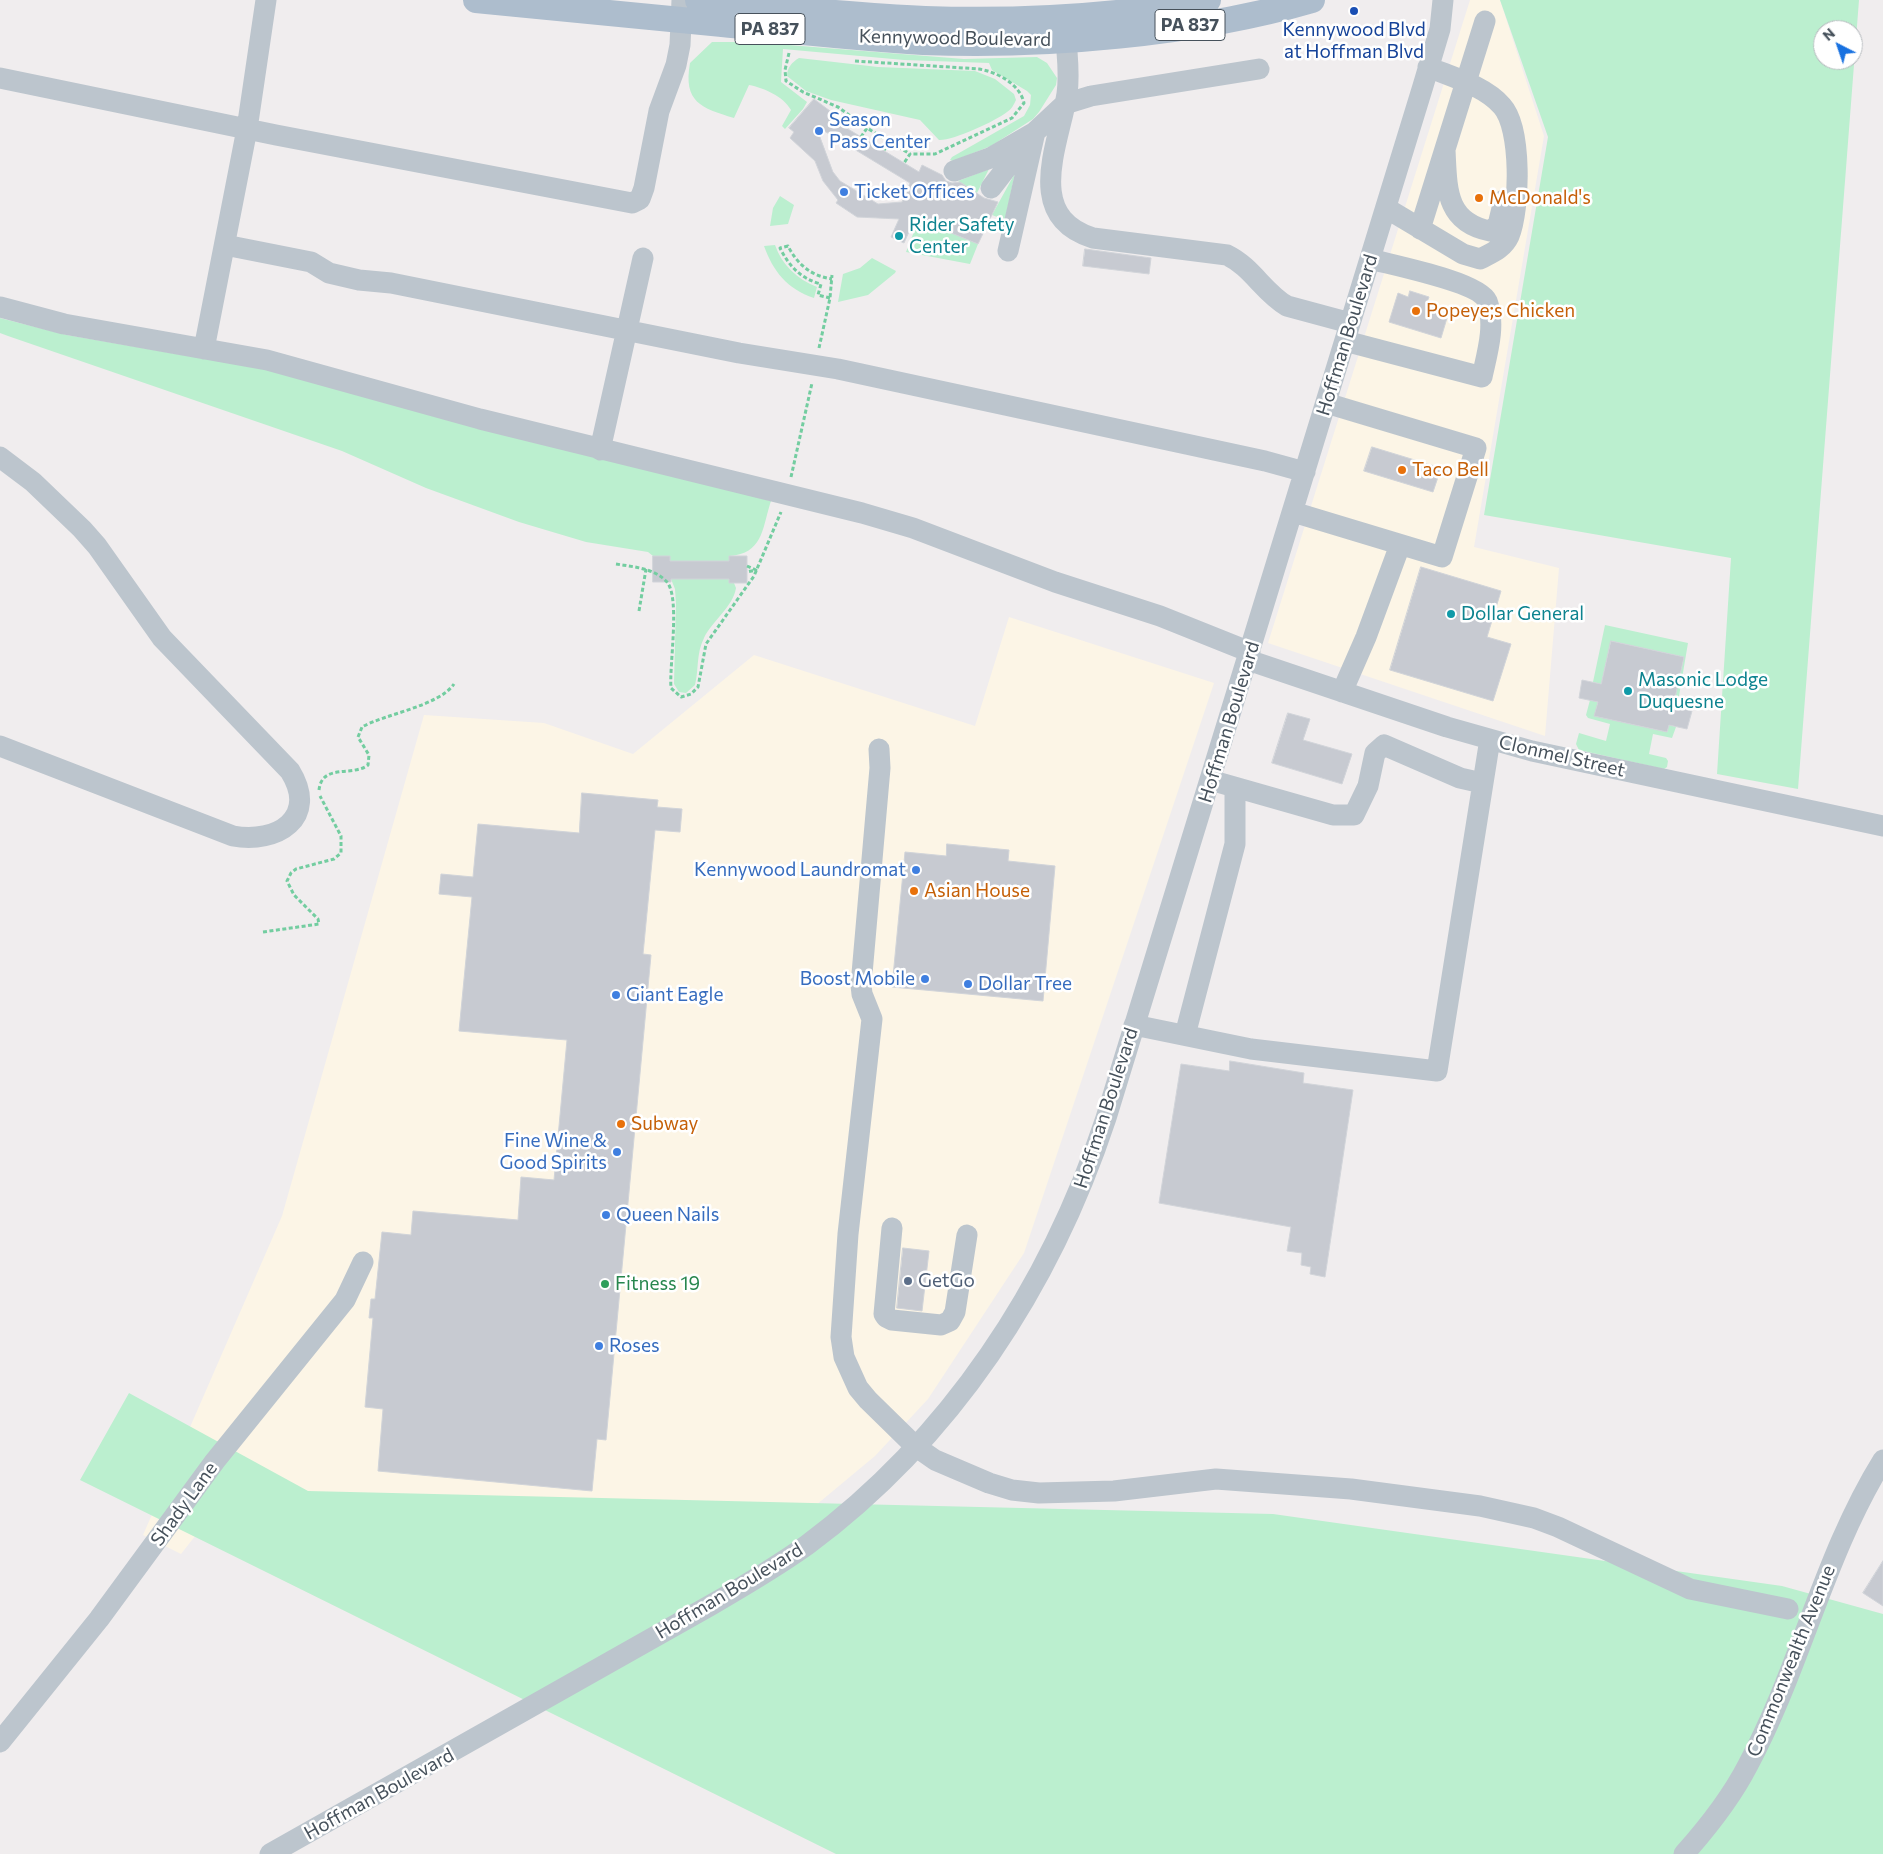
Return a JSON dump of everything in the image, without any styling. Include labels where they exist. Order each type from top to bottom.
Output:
[{"type":"main road","name":"Kennywood Boulevard","points":[[476,0],[681,10],[860,38],[924,42],[1064,28],[1202,23],[1273,11],[1312,0]]},
{"type":"main road","name":"Kennywood Boulevard","points":[[698,0],[916,18],[987,20],[1064,28],[1106,14],[1208,0]]},
{"type":"street","points":[[204,349],[247,129],[266,0]]},
{"type":"street","name":"Hoffman Boulevard","points":[[270,1854],[487,1733],[767,1572],[846,1513],[916,1446],[975,1376],[1014,1320],[1038,1279],[1092,1162],[1386,208],[1440,29],[1443,0]]},
{"type":"street","points":[[0,78],[247,129],[632,203],[640,199],[644,188],[659,110],[674,76],[680,45],[681,10]]},
{"type":"street","points":[[1420,229],[1486,21]]},
{"type":"street","points":[[1064,28],[1068,84],[1049,180],[1050,190],[1057,211],[1071,226],[1093,238],[1227,256],[1244,266],[1278,301],[1287,306],[1348,332],[1482,377],[1489,344],[1490,315],[1486,300],[1481,292],[1458,283],[1370,260]]},
{"type":"street","points":[[1386,208],[1463,254],[1480,259],[1499,250],[1509,236],[1516,189],[1517,144],[1511,122],[1502,106],[1482,91],[1428,68]]},
{"type":"street","points":[[991,188],[1012,158],[1035,132],[1065,104],[1100,94],[1260,69]]},
{"type":"street","points":[[1445,150],[1448,192],[1458,215],[1474,228],[1490,231],[1498,225],[1504,205],[1502,106]]},
{"type":"street","points":[[954,171],[990,158],[1035,132]]},
{"type":"street","points":[[1008,251],[1035,132]]},
{"type":"street","points":[[225,245],[311,262],[329,273],[360,280],[391,283],[816,366],[1218,450],[1305,472]]},
{"type":"street","points":[[600,450],[643,258]]},
{"type":"street","name":"Clonmel Street","points":[[0,307],[64,324],[306,369],[480,419],[913,528],[1055,582],[1160,616],[1249,656],[1342,692],[1490,739],[1560,757],[1883,826]]},
{"type":"street","points":[[1293,512],[1442,557],[1476,448],[1326,403]]},
{"type":"street","points":[[0,457],[33,482],[82,529],[97,546],[162,638],[290,771],[295,780],[299,806],[295,816],[278,833],[258,839],[233,836],[0,746]]},
{"type":"street","points":[[1342,692],[1366,637],[1400,545]]},
{"type":"street","points":[[1134,1024],[1251,1049],[1437,1071],[1490,739]]},
{"type":"street","points":[[1210,780],[1334,815],[1354,815],[1368,786],[1375,753],[1384,745],[1460,778],[1482,783]]},
{"type":"street","points":[[879,749],[878,785],[861,986],[864,1000],[872,1019],[848,1234],[841,1337],[844,1357],[858,1388],[916,1446],[935,1460],[960,1472],[989,1483],[1021,1491],[1039,1493],[1114,1491],[1216,1479],[1351,1489],[1506,1511],[1558,1527],[1690,1590],[1788,1609]]},
{"type":"street","points":[[1185,1035],[1235,844],[1235,788]]},
{"type":"street","points":[[892,1228],[884,1314],[892,1320],[941,1325],[950,1321],[955,1312],[967,1235]]},
{"type":"street","name":"Shady Lane","points":[[0,1742],[99,1619],[215,1461],[345,1300],[364,1262]]},
{"type":"street","name":"Commonwealth Avenue","points":[[1684,1854],[1723,1806],[1755,1752],[1844,1533],[1883,1460]]},
{"type":"path","points":[[797,54],[788,53],[785,70],[786,81],[803,92],[838,107],[867,128],[910,154],[935,154],[1012,118],[1024,103],[1022,95],[1010,84],[984,70],[852,61]]},
{"type":"path","points":[[861,137],[867,128]]},
{"type":"path","points":[[884,150],[890,142]]},
{"type":"path","points":[[904,162],[910,154]]},
{"type":"path","points":[[616,564],[646,569],[667,582],[672,591],[671,682],[674,692],[681,696],[692,694],[698,687],[706,644],[756,570],[773,534],[786,496],[830,298],[832,277],[808,271],[796,260],[788,246],[780,248],[797,273],[812,282],[821,284],[818,295],[830,298]]},
{"type":"path","points":[[646,569],[653,566]]},
{"type":"path","points":[[747,566],[756,570]]},
{"type":"path","points":[[639,610],[646,569]]},
{"type":"path","points":[[747,572],[756,570]]},
{"type":"path","points":[[263,932],[319,924],[318,919],[290,889],[288,877],[301,867],[334,859],[341,853],[341,836],[322,803],[319,786],[324,777],[329,774],[362,769],[368,765],[370,755],[358,737],[359,729],[365,725],[387,719],[444,693],[454,684]]},
{"type":"shaded area","points":[[1470,0],[1500,0],[1544,136],[1474,547],[1559,568],[1545,736],[1268,643]]},
{"type":"shaded area","points":[[1009,617],[1214,683],[1024,1253],[928,1399],[875,1456],[774,1540],[236,1484],[181,1554],[143,1535],[282,1216],[424,715],[544,723],[633,754],[754,655],[975,726]]},
{"type":"green space","points":[[1500,0],[1859,0],[1857,20],[1813,20],[1813,70],[1854,70],[1798,789],[1717,774],[1731,558],[1484,515],[1548,137]]},
{"type":"green space","points":[[712,42],[751,42],[964,59],[1037,57],[1047,63],[1057,78],[1056,85],[1033,119],[991,146],[953,161],[950,160],[952,157],[1024,116],[1030,105],[1031,95],[992,70],[989,63],[904,60],[783,49],[781,82],[807,102],[785,129],[782,126],[791,110],[788,105],[773,93],[761,88],[749,85],[734,118],[712,111],[697,101],[689,87],[690,63]]},
{"type":"green space","points":[[799,58],[878,67],[975,71],[995,79],[1014,94],[1016,100],[1009,111],[994,120],[963,134],[939,140],[920,120],[831,100],[806,91],[787,76],[790,66]]},
{"type":"green space","points":[[989,169],[977,193],[958,181]]},
{"type":"green space","points":[[1015,173],[1005,220],[992,215]]},
{"type":"green space","points":[[780,196],[794,205],[788,224],[770,226],[773,208]]},
{"type":"green space","points":[[919,219],[978,244],[970,264],[906,252]]},
{"type":"green space","points":[[775,245],[782,259],[791,270],[803,280],[817,287],[814,298],[796,290],[782,278],[764,246]]},
{"type":"green space","points":[[872,258],[896,271],[895,273],[868,295],[838,302],[843,274],[860,268]]},
{"type":"green space","points":[[0,318],[67,335],[264,369],[771,501],[762,532],[755,545],[741,554],[730,556],[729,561],[670,561],[670,556],[653,556],[648,552],[586,542],[519,522],[426,488],[342,451],[0,333]]},
{"type":"green space","points":[[671,579],[729,579],[729,583],[734,583],[736,588],[727,608],[704,638],[700,650],[695,685],[686,693],[679,692],[674,684],[676,604],[675,589]]},
{"type":"green space","points":[[1605,625],[1688,643],[1677,708],[1673,707],[1684,657],[1611,641],[1601,684],[1593,682]]},
{"type":"green space","points":[[1590,700],[1598,702],[1595,716],[1667,732],[1669,725],[1676,727],[1672,738],[1653,734],[1649,754],[1666,758],[1668,761],[1667,767],[1664,769],[1579,750],[1576,744],[1579,733],[1606,741],[1610,724],[1588,718],[1586,715]]},
{"type":"green space","points":[[129,1393],[308,1491],[1273,1514],[1782,1586],[1883,1614],[1883,1854],[836,1854],[80,1480]]},
{"type":"building","points":[[814,99],[850,126],[848,129],[919,172],[922,165],[942,175],[946,181],[952,183],[960,182],[984,198],[998,202],[978,244],[915,218],[904,243],[891,237],[899,219],[857,217],[836,203],[838,200],[823,181],[815,161],[790,138],[794,132],[789,128]],"holes":[[[816,126],[910,183],[902,202],[878,204],[840,181],[833,172]]]},
{"type":"building","points":[[1085,249],[1151,258],[1149,274],[1083,266]]},
{"type":"building","name":"Popeye;s Chicken","points":[[1410,291],[1429,297],[1427,302],[1441,307],[1439,316],[1447,318],[1441,338],[1389,322],[1398,293],[1408,297]]},
{"type":"building","name":"Taco Bell","points":[[1372,447],[1441,468],[1433,492],[1364,471]]},
{"type":"building","points":[[653,556],[670,556],[670,561],[729,561],[729,556],[747,556],[747,583],[729,583],[729,579],[671,579],[671,582],[653,582]]},
{"type":"building","name":"Dollar General","points":[[1421,567],[1501,591],[1487,637],[1511,644],[1493,701],[1390,670]]},
{"type":"building","name":"Masonic Lodge Duquesne","points":[[1611,641],[1684,657],[1673,707],[1692,711],[1687,729],[1669,725],[1667,732],[1594,716],[1598,702],[1579,698],[1582,680],[1601,684]]},
{"type":"building","points":[[1288,713],[1310,719],[1303,740],[1352,754],[1342,784],[1272,763]]},
{"type":"building","points":[[582,793],[658,800],[657,807],[682,809],[680,832],[655,830],[643,954],[651,955],[606,1440],[597,1439],[592,1491],[378,1471],[383,1409],[365,1407],[373,1318],[369,1318],[371,1299],[375,1299],[382,1232],[411,1235],[413,1211],[518,1220],[521,1177],[554,1180],[567,1040],[459,1031],[472,897],[439,894],[441,874],[473,877],[478,824],[579,833]]},
{"type":"building","points":[[947,844],[1009,850],[1008,861],[1055,866],[1043,1001],[892,987],[905,852],[946,856]]},
{"type":"building","points":[[1230,1061],[1304,1073],[1303,1083],[1353,1090],[1325,1277],[1310,1274],[1311,1267],[1301,1265],[1302,1253],[1287,1251],[1291,1227],[1159,1203],[1181,1064],[1229,1071]]},
{"type":"building","name":"GetGo","points":[[903,1248],[929,1251],[922,1311],[897,1308]]},
{"type":"building","points":[[1883,1561],[1883,1606],[1863,1593]]},
{"type":"place","name":"Kennywood Blvd at Hoffman Blvd","points":[[1354,11]]},
{"type":"place","name":"Season Pass Center","points":[[819,131]]},
{"type":"place","name":"Ticket Offices","points":[[844,192]]},
{"type":"place","name":"McDonald's","points":[[1479,198]]},
{"type":"place","name":"Rider Safety Center","points":[[899,236]]},
{"type":"place","name":"Popeye;s Chicken","points":[[1416,311]]},
{"type":"place","name":"Taco Bell","points":[[1402,470]]},
{"type":"place","name":"Dollar General","points":[[1451,614]]},
{"type":"place","name":"Masonic Lodge Duquesne","points":[[1628,691]]},
{"type":"place","name":"Kennywood Laundromat","points":[[916,870]]},
{"type":"place","name":"Asian House","points":[[914,891]]},
{"type":"place","name":"Boost Mobile","points":[[925,979]]},
{"type":"place","name":"Dollar Tree","points":[[968,984]]},
{"type":"place","name":"Giant Eagle","points":[[616,995]]},
{"type":"place","name":"Subway","points":[[621,1124]]},
{"type":"place","name":"Fine Wine & Good Spirits","points":[[617,1152]]},
{"type":"place","name":"Queen Nails","points":[[606,1215]]},
{"type":"place","name":"GetGo","points":[[908,1281]]},
{"type":"place","name":"Fitness 19","points":[[605,1284]]},
{"type":"place","name":"Roses","points":[[599,1346]]}]
